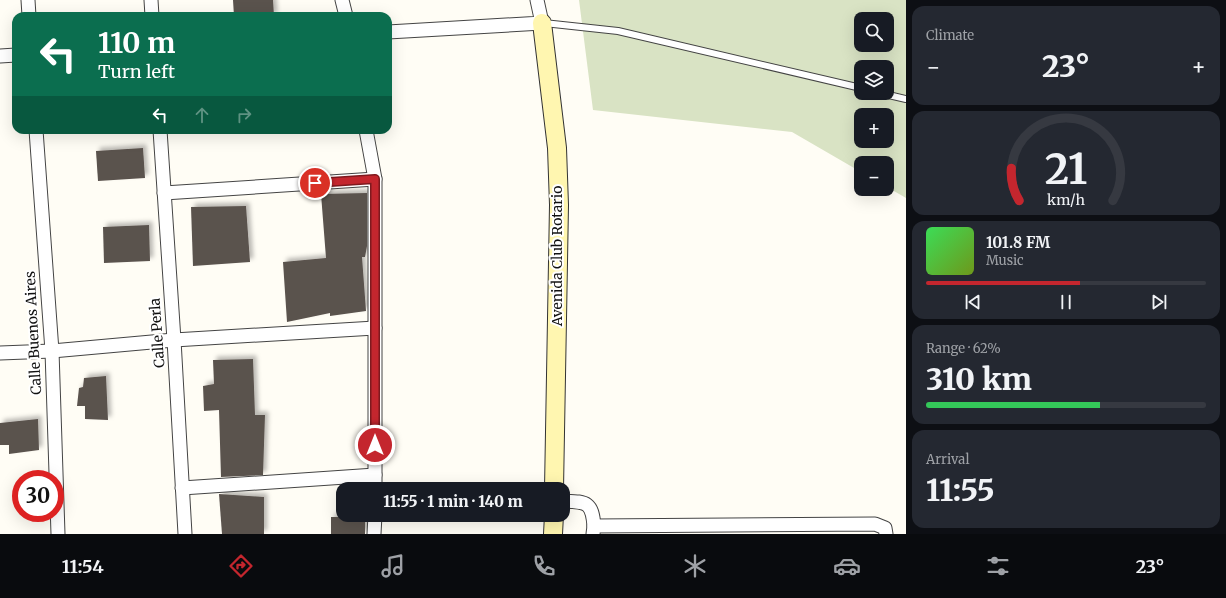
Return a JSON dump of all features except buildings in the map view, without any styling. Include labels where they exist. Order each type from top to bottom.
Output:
[{"type":"main road","name":"Avenida Club Rotario","points":[[542,23],[557,148],[559,205],[554,482]]},
{"type":"main road","points":[[553,534],[554,522]]},
{"type":"street","points":[[28,0],[29,12]]},
{"type":"street","points":[[151,0],[152,12]]},
{"type":"street","points":[[342,0],[345,12]]},
{"type":"street","points":[[392,32],[542,23],[537,0]]},
{"type":"street","points":[[0,56],[12,55]]},
{"type":"street","name":"Calle Buenos Aires","points":[[36,134],[52,351],[58,534]]},
{"type":"street","name":"Calle Perla","points":[[160,134],[185,534]]},
{"type":"street","points":[[367,134],[375,179],[375,482]]},
{"type":"street","points":[[164,193],[375,179]]},
{"type":"street","points":[[0,353],[52,351],[174,340],[375,328]]},
{"type":"street","points":[[182,488],[375,475]]},
{"type":"street","points":[[570,501],[583,502],[589,505],[593,513],[593,530],[840,529],[875,524],[885,528],[886,534]]},
{"type":"street","points":[[374,522],[374,534]]},
{"type":"lane","points":[[542,23],[618,31],[854,86]]},
{"type":"lane","points":[[894,96],[906,99]]},
{"type":"green space","points":[[579,0],[906,0],[906,198],[894,191],[894,156],[854,156],[854,168],[792,132],[593,110]]},
{"type":"route","points":[[315,183],[375,179],[375,445]]}]
